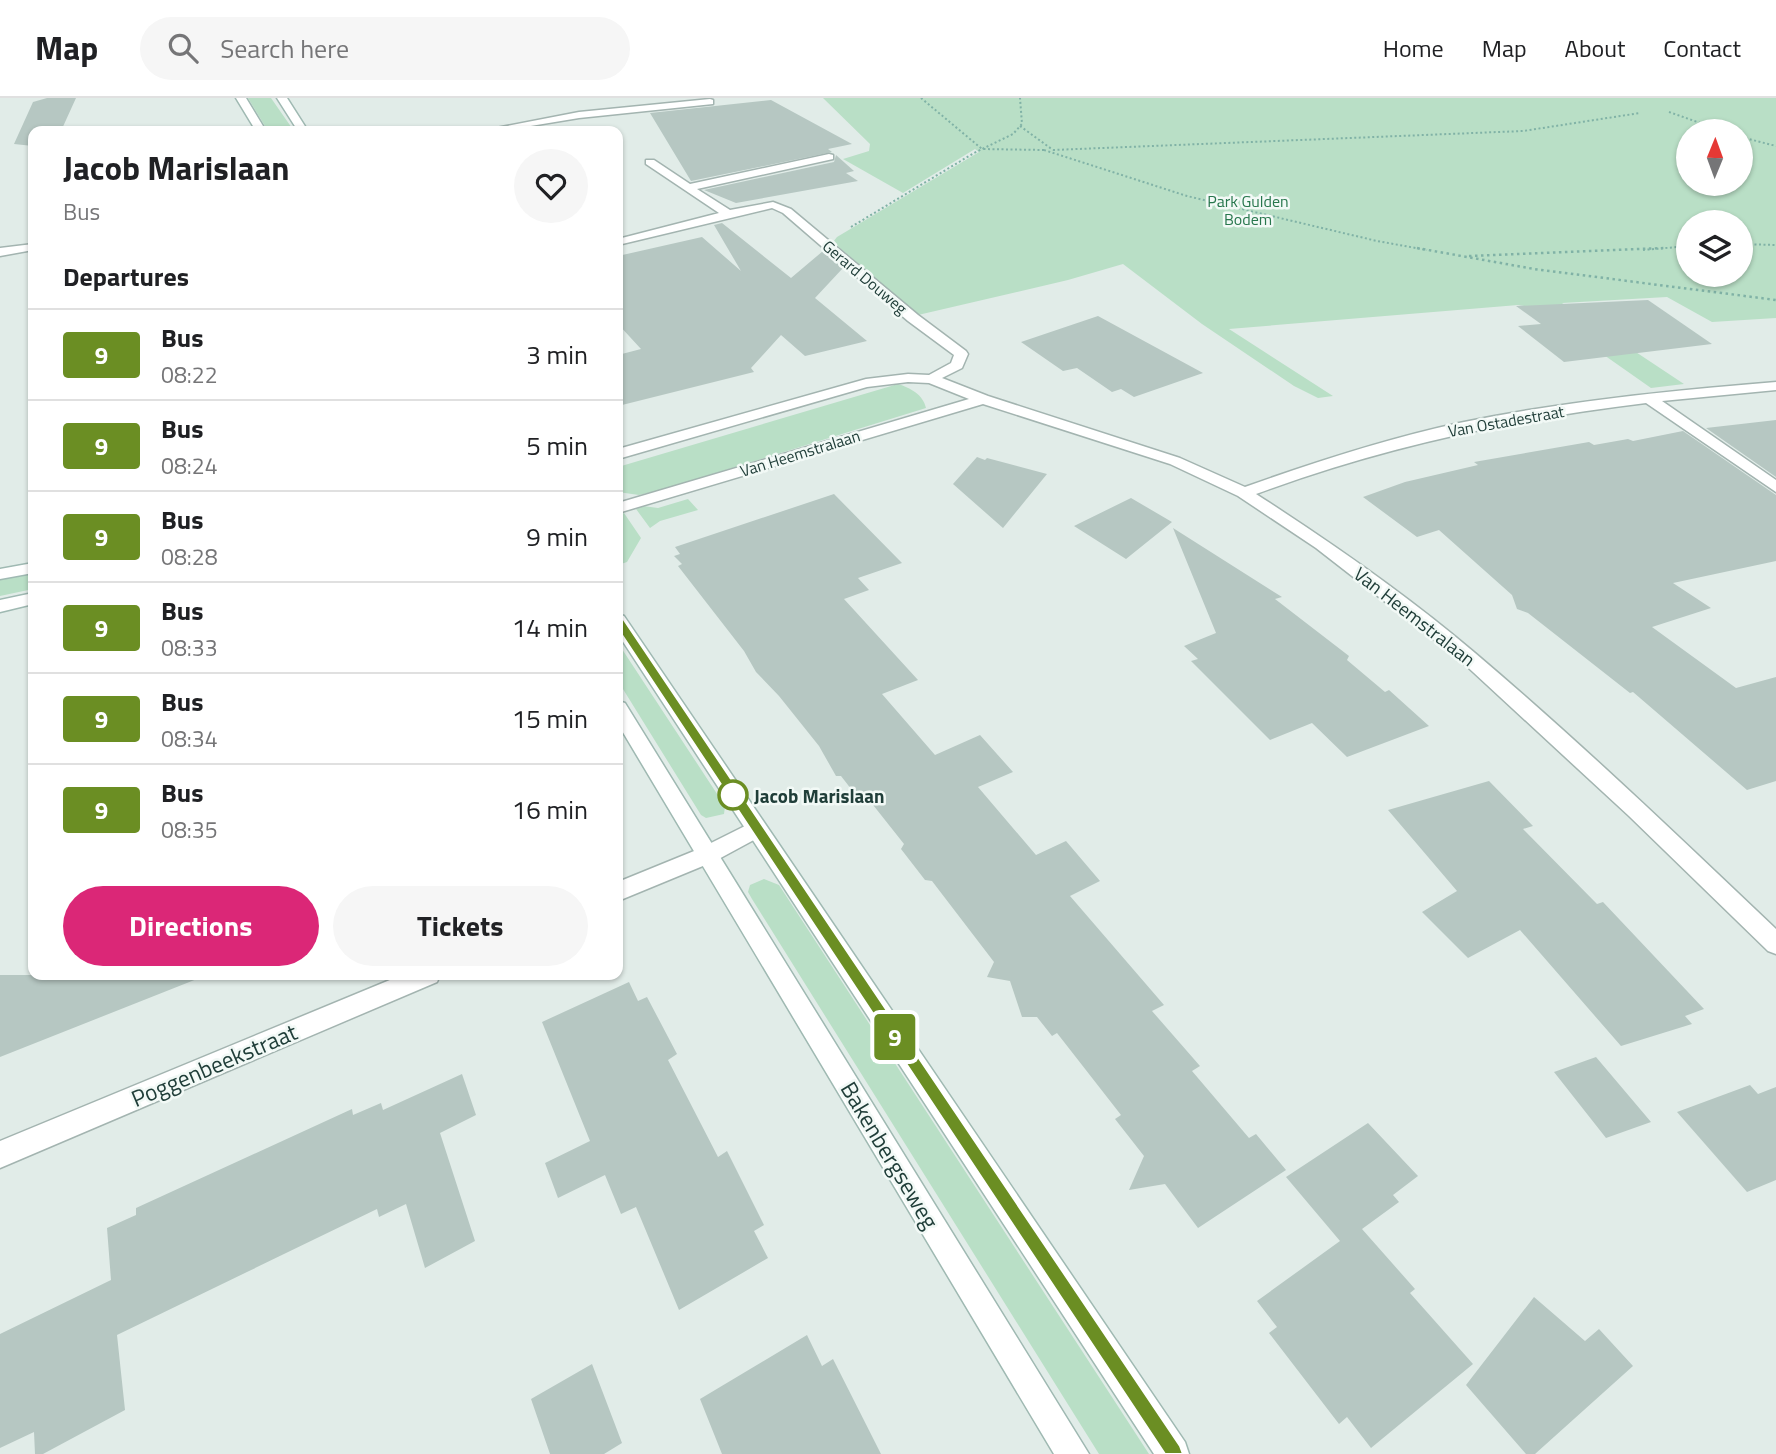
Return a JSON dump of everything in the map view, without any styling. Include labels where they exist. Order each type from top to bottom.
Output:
[{"type":"street","points":[[241,98],[258,126]]},
{"type":"street","points":[[282,98],[300,126]]},
{"type":"street","points":[[508,126],[579,110],[710,102]]},
{"type":"street","points":[[690,187],[829,157]]},
{"type":"street","points":[[650,162],[728,214]]},
{"type":"street","name":"Gerard Douweg","points":[[623,241],[773,205],[787,211],[961,354],[957,365],[931,379]]},
{"type":"street","points":[[0,252],[28,248]]},
{"type":"street","name":"Van Heemstralaan","points":[[623,453],[866,383],[908,378],[931,379],[983,399],[1123,442],[1175,461],[1244,493],[1322,544],[1467,656],[1637,810],[1776,944]]},
{"type":"street","name":"Van Ostadestraat","points":[[1244,493],[1320,466],[1458,428],[1647,397],[1776,386]]},
{"type":"street","points":[[1647,397],[1776,487]]},
{"type":"street","name":"Van Heemstralaan","points":[[623,507],[983,399]]},
{"type":"street","points":[[0,574],[28,569]]},
{"type":"street","points":[[0,606],[28,600]]},
{"type":"street","points":[[623,628],[1173,1454]]},
{"type":"street","name":"Bakenbergseweg","points":[[623,716],[1073,1454]]},
{"type":"street","points":[[623,890],[707,855],[755,829]]},
{"type":"street","name":"Poggenbeekstraat","points":[[0,1155],[416,980]]},
{"type":"path","points":[[921,98],[982,149],[1053,150],[1523,131],[1640,113]]},
{"type":"path","points":[[1020,98],[1020,126]]},
{"type":"path","points":[[1669,112],[1689,119]]},
{"type":"path","points":[[822,241],[867,218],[982,149],[994,145],[1020,126]]},
{"type":"path","points":[[1020,126],[1053,150]]},
{"type":"path","points":[[1754,140],[1776,146]]},
{"type":"path","points":[[1044,150],[1211,202],[1377,241],[1534,269],[1776,299]]},
{"type":"path","points":[[1753,244],[1776,245]]},
{"type":"path","points":[[1461,256],[1676,247]]},
{"type":"green space","points":[[248,98],[271,98],[291,126],[265,126]]},
{"type":"green space","name":"Park Gulden Bodem","points":[[823,98],[1776,98],[1776,318],[1712,322],[1667,297],[1562,303],[1684,384],[1651,388],[1537,308],[1518,305],[1229,329],[1333,396],[1318,398],[1294,386],[1202,324],[1123,264],[1068,280],[918,315],[833,242],[837,237],[979,152],[975,149],[903,193],[843,159],[869,151],[870,144]]},
{"type":"green space","points":[[898,384],[919,395],[926,408],[639,495],[623,493],[623,466]]},
{"type":"green space","points":[[688,499],[698,510],[660,521],[650,528],[636,509],[643,506],[658,508]]},
{"type":"green space","points":[[623,513],[641,538],[627,562],[623,563]]},
{"type":"green space","points":[[28,575],[28,590],[0,596],[0,580]]},
{"type":"green space","points":[[623,651],[725,806],[724,814],[706,818],[701,815],[623,689]]},
{"type":"green space","points":[[764,879],[779,885],[1149,1454],[1099,1454],[752,899],[748,892],[750,885]]},
{"type":"building","points":[[47,98],[76,98],[63,126],[28,126],[28,145],[14,144],[33,102]]},
{"type":"building","points":[[771,100],[852,144],[828,149],[832,152],[691,181],[650,113]]},
{"type":"building","points":[[836,155],[854,171],[846,173],[858,181],[736,203],[704,190],[834,162]]},
{"type":"building","points":[[722,223],[791,278],[823,251],[843,268],[815,298],[867,341],[805,356],[781,335],[751,368],[754,372],[623,405],[623,354],[641,349],[623,329],[623,255],[702,237],[741,271],[714,225]]},
{"type":"building","points":[[1648,300],[1712,344],[1564,362],[1518,326],[1541,324],[1516,306]]},
{"type":"building","points":[[1098,316],[1203,373],[1134,397],[1121,389],[1112,392],[1077,368],[1063,371],[1021,342]]},
{"type":"building","points":[[1776,420],[1776,477],[1706,428]]},
{"type":"building","points":[[1683,431],[1776,495],[1776,561],[1673,583],[1711,608],[1652,627],[1736,688],[1776,677],[1776,781],[1747,790],[1633,692],[1630,693],[1528,613],[1517,609],[1512,595],[1439,530],[1417,537],[1363,497],[1405,482],[1478,465],[1474,462],[1589,442],[1594,445],[1628,439],[1633,441]]},
{"type":"building","points":[[977,457],[1047,474],[1003,528],[953,484]]},
{"type":"building","points":[[834,494],[902,563],[858,578],[869,590],[844,599],[918,680],[882,694],[935,755],[980,735],[1013,772],[978,787],[1036,855],[1066,841],[1100,881],[1070,896],[1164,1005],[1152,1011],[1200,1066],[1192,1071],[1249,1138],[1256,1134],[1286,1170],[1198,1228],[1165,1184],[1129,1190],[1144,1156],[1115,1119],[1121,1115],[1057,1033],[1052,1036],[1037,1017],[1022,1017],[1010,981],[987,977],[994,962],[932,881],[925,880],[901,849],[904,844],[862,791],[855,794],[841,776],[836,776],[819,746],[756,672],[744,651],[678,566],[682,564],[674,556],[680,554],[675,547]]},
{"type":"building","points":[[1131,498],[1172,522],[1126,559],[1074,526]]},
{"type":"building","points":[[1173,528],[1282,597],[1275,599],[1349,656],[1347,660],[1385,692],[1389,690],[1429,726],[1347,757],[1312,723],[1270,740],[1191,661],[1198,659],[1184,646],[1216,633]]},
{"type":"building","points":[[1489,781],[1533,826],[1523,829],[1597,904],[1603,902],[1704,1009],[1685,1016],[1692,1024],[1621,1046],[1520,930],[1468,958],[1422,912],[1457,891],[1388,810]]},
{"type":"building","points":[[0,975],[28,975],[28,980],[194,980],[0,1057]]},
{"type":"building","points":[[629,982],[638,1001],[647,997],[677,1054],[668,1060],[718,1157],[727,1151],[764,1225],[754,1231],[768,1258],[679,1310],[636,1207],[621,1214],[605,1175],[558,1198],[545,1163],[590,1141],[542,1022]]},
{"type":"building","points":[[1596,1057],[1651,1122],[1606,1138],[1554,1072]]},
{"type":"building","points":[[462,1074],[476,1115],[440,1133],[475,1241],[425,1268],[406,1204],[379,1217],[377,1209],[117,1335],[125,1410],[43,1454],[35,1454],[34,1432],[0,1448],[0,1334],[111,1280],[107,1228],[136,1215],[136,1208],[352,1109],[353,1115],[381,1103],[383,1110]]},
{"type":"building","points":[[1750,1085],[1758,1094],[1776,1087],[1776,1180],[1747,1192],[1677,1112]]},
{"type":"building","points":[[1368,1123],[1418,1176],[1393,1195],[1399,1202],[1362,1229],[1415,1289],[1410,1293],[1473,1364],[1371,1448],[1347,1417],[1339,1424],[1269,1333],[1277,1327],[1257,1301],[1340,1241],[1286,1177]]},
{"type":"building","points":[[1534,1297],[1585,1341],[1599,1329],[1633,1366],[1535,1454],[1526,1454],[1466,1385]]},
{"type":"building","points":[[807,1335],[822,1366],[833,1359],[881,1454],[722,1454],[700,1399]]},
{"type":"building","points":[[592,1364],[622,1443],[604,1454],[550,1454],[531,1399]]},
{"type":"bus line","name":"9","points":[[623,628],[1173,1454]]},
{"type":"place","name":"Jacob Marislaan","points":[[733,795]]}]
